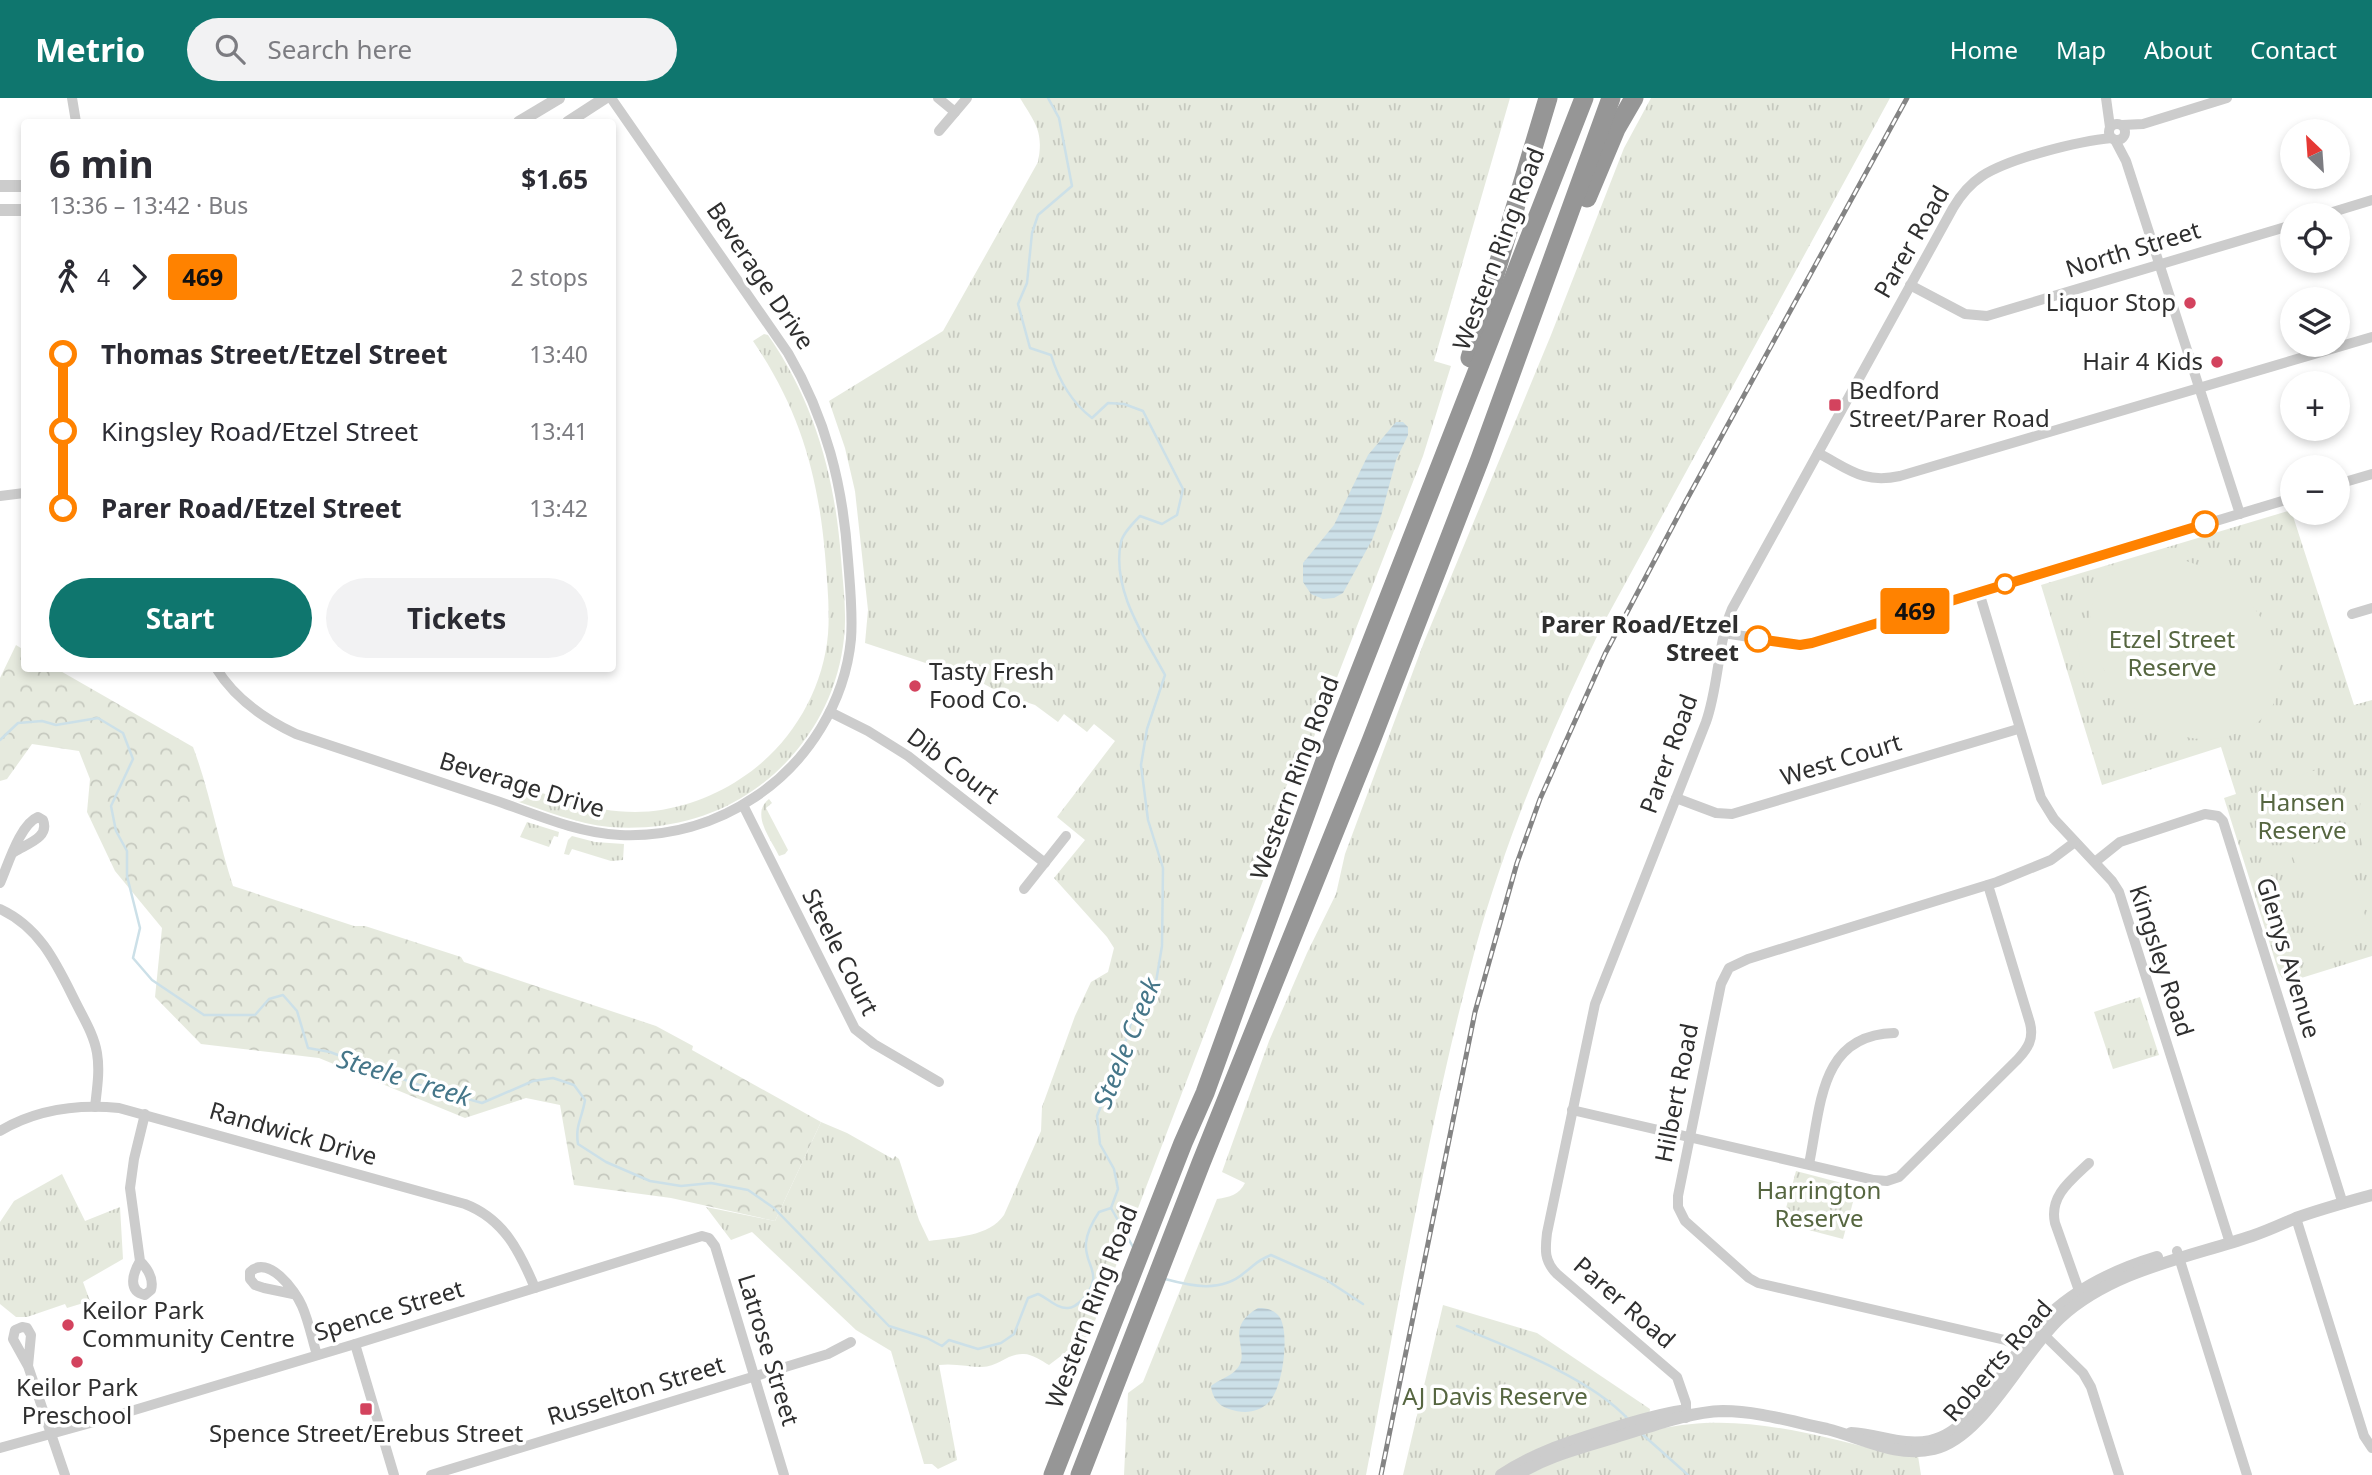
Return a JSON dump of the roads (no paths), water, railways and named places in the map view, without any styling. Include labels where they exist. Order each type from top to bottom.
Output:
[{"type":"highway","points":[[1326,758],[1476,344],[1548,98]]},
{"type":"highway","name":"Western Ring Road","points":[[1053,1475],[1237,1009],[1326,758],[1584,98]]},
{"type":"highway","name":"Western Ring Road","points":[[1080,1475],[1480,459],[1611,98]]},
{"type":"highway","points":[[1480,459],[1515,386],[1580,214],[1616,128],[1634,98]]},
{"type":"highway","points":[[1043,1475],[1102,1347]]},
{"type":"highway","points":[[1086,1475],[1122,1367]]},
{"type":"street","points":[[72,98],[76,119]]},
{"type":"street","points":[[524,119],[559,98]]},
{"type":"street","points":[[572,119],[604,98]]},
{"type":"street","name":"Beverage Drive","points":[[219,672],[244,702],[277,725],[296,734],[568,825],[618,835],[665,832],[704,823],[743,805],[777,781],[813,741],[830,712],[846,666],[852,619],[843,500],[825,431],[803,378],[778,336],[611,98]]},
{"type":"street","points":[[938,98],[955,112]]},
{"type":"street","points":[[939,131],[967,98]]},
{"type":"street","name":"Parer Road","points":[[1685,1413],[1670,1371],[1562,1279],[1547,1261],[1545,1253],[1595,1004],[1709,714],[1724,633],[1732,609],[1959,197],[1974,182],[2002,166],[2227,98]]},
{"type":"street","points":[[2107,101],[2240,514]]},
{"type":"street","points":[[0,186],[21,186]]},
{"type":"street","points":[[2350,207],[2372,200]]},
{"type":"street","points":[[0,210],[21,210]]},
{"type":"street","name":"North Street","points":[[1910,285],[1955,310],[1980,317],[2280,229]]},
{"type":"street","points":[[1818,453],[1867,478],[1881,480],[2372,337]]},
{"type":"street","points":[[2350,480],[2372,474]]},
{"type":"street","points":[[0,496],[21,493]]},
{"type":"street","points":[[1724,633],[1800,645],[2280,502]]},
{"type":"street","name":"Kingsley Road","points":[[1979,592],[2041,799],[2054,819],[2119,892],[2228,1239]]},
{"type":"street","points":[[2352,614],[2372,608]]},
{"type":"street","name":"Dib Court","points":[[830,712],[868,731],[908,756],[1045,863]]},
{"type":"street","name":"West Court","points":[[1676,798],[1716,813],[1732,814],[2018,729]]},
{"type":"street","name":"Steele Court","points":[[743,805],[855,1029],[874,1044],[939,1082]]},
{"type":"street","name":"Glenys Avenue","points":[[2095,862],[2120,842],[2148,832],[2205,814],[2218,816],[2223,821],[2343,1204]]},
{"type":"street","points":[[1024,889],[1066,836]]},
{"type":"street","name":"Hilbert Road","points":[[2026,1349],[2005,1340],[1763,1284],[1749,1278],[1689,1226],[1680,1212],[1678,1196],[1721,984],[1733,965],[1988,885],[2050,860],[2075,842]]},
{"type":"street","points":[[0,883],[14,852]]},
{"type":"street","points":[[1572,1110],[1881,1181],[1899,1177],[2027,1050],[2031,1040],[2032,1028],[1988,885]]},
{"type":"street","points":[[0,909],[18,919],[42,941],[89,1029],[99,1068],[95,1107]]},
{"type":"street","points":[[1809,1164],[1825,1084],[1840,1054],[1863,1037],[1894,1033]]},
{"type":"street","name":"Randwick Drive","points":[[0,1131],[62,1108],[119,1108],[475,1208],[495,1222],[510,1238],[523,1257],[536,1288]]},
{"type":"street","points":[[140,1261],[130,1188],[145,1114]]},
{"type":"street","points":[[2080,1296],[2055,1223],[2054,1204],[2059,1193],[2089,1163]]},
{"type":"street","name":"Roberts Road","points":[[1517,1475],[1554,1457],[1624,1430],[1685,1413],[1763,1415],[1844,1433],[1864,1442],[1902,1452],[1945,1446],[1964,1435],[1978,1421],[2026,1349],[2041,1331],[2060,1318],[2080,1296],[2178,1255],[2372,1195]]},
{"type":"street","points":[[2296,1218],[2364,1436],[2372,1448]]},
{"type":"street","name":"Spence Street","points":[[0,1448],[355,1344],[702,1236],[709,1238]]},
{"type":"street","name":"Latrose Street","points":[[709,1238],[715,1246],[784,1475]]},
{"type":"street","points":[[2178,1255],[2247,1475]]},
{"type":"street","points":[[293,1294],[305,1312],[317,1355]]},
{"type":"street","points":[[2041,1331],[2083,1373],[2091,1387],[2119,1475]]},
{"type":"street","name":"Russelton Street","points":[[431,1475],[828,1354],[851,1342]]},
{"type":"street","points":[[355,1344],[394,1475]]},
{"type":"street","points":[[28,1366],[65,1475]]},
{"type":"street","name":"Roberts Road","points":[[1501,1475],[1544,1452],[1624,1430]]},
{"type":"waterway","name":"Steele Creek","points":[[1048,98],[1059,118],[1072,186],[1038,215],[1032,233],[1027,283],[1018,304],[1030,348],[1051,355],[1067,390],[1092,418],[1108,403],[1124,404],[1143,411],[1183,489],[1177,515],[1162,524],[1140,516],[1131,525],[1122,539],[1119,560],[1131,612],[1165,675],[1147,729],[1141,765],[1148,820],[1163,868],[1162,946],[1155,988],[1135,1009],[1121,1057],[1097,1116],[1100,1144],[1114,1169],[1118,1189],[1111,1208]]},
{"type":"waterway","name":"Steele Creek","points":[[0,740],[18,723],[42,721],[56,725],[98,718],[123,733],[133,759],[111,806],[116,831],[127,851],[127,876],[140,928],[133,958],[152,980],[204,1015],[255,1015],[269,999],[283,995],[297,1011],[308,1048],[330,1052],[419,1085],[482,1103],[533,1081],[553,1078],[574,1085],[585,1100],[578,1127],[578,1144],[606,1162],[650,1181],[681,1186],[711,1183],[748,1190],[774,1208],[889,1326],[927,1338],[942,1346],[949,1340],[978,1349],[1001,1343],[1014,1334],[1028,1298],[1038,1294],[1060,1307],[1070,1308],[1081,1301],[1089,1291],[1093,1276],[1086,1243],[1089,1230],[1099,1212],[1111,1208],[1133,1247]]},
{"type":"waterway","name":"Steele Creek","points":[[1165,1279],[1185,1284],[1216,1286],[1235,1279],[1271,1255],[1325,1279],[1363,1304]]},
{"type":"waterway","name":"Steele Creek","points":[[1457,1326],[1572,1377],[1613,1405],[1629,1420]]},
{"type":"waterway","name":"Steele Creek","points":[[1641,1433],[1688,1475]]},
{"type":"railway","points":[[1381,1475],[1475,1012],[1517,863],[1540,799],[1605,654],[1907,98]]},
{"type":"place","name":"Liquor Stop","points":[[2190,303]]},
{"type":"place","name":"Hair 4 Kids","points":[[2217,362]]},
{"type":"place","name":"Bedford Street/Parer Road","points":[[1835,405]]},
{"type":"place","name":"Parer Road/Etzel Street","points":[[1758,639]]},
{"type":"place","name":"Tasty Fresh Food Co.","points":[[915,686]]},
{"type":"place","name":"Keilor Park Community Centre","points":[[68,1325]]},
{"type":"place","name":"Keilor Park Preschool","points":[[77,1362]]},
{"type":"place","name":"Spence Street/Erebus Street","points":[[366,1409]]},
{"type":"park label","name":"Etzel Street Reserve","points":[[2172,654]]},
{"type":"park label","name":"Hansen Reserve","points":[[2302,817]]},
{"type":"park label","name":"Harrington Reserve","points":[[1819,1205]]},
{"type":"park label","name":"AJ Davis Reserve","points":[[1495,1397]]}]
